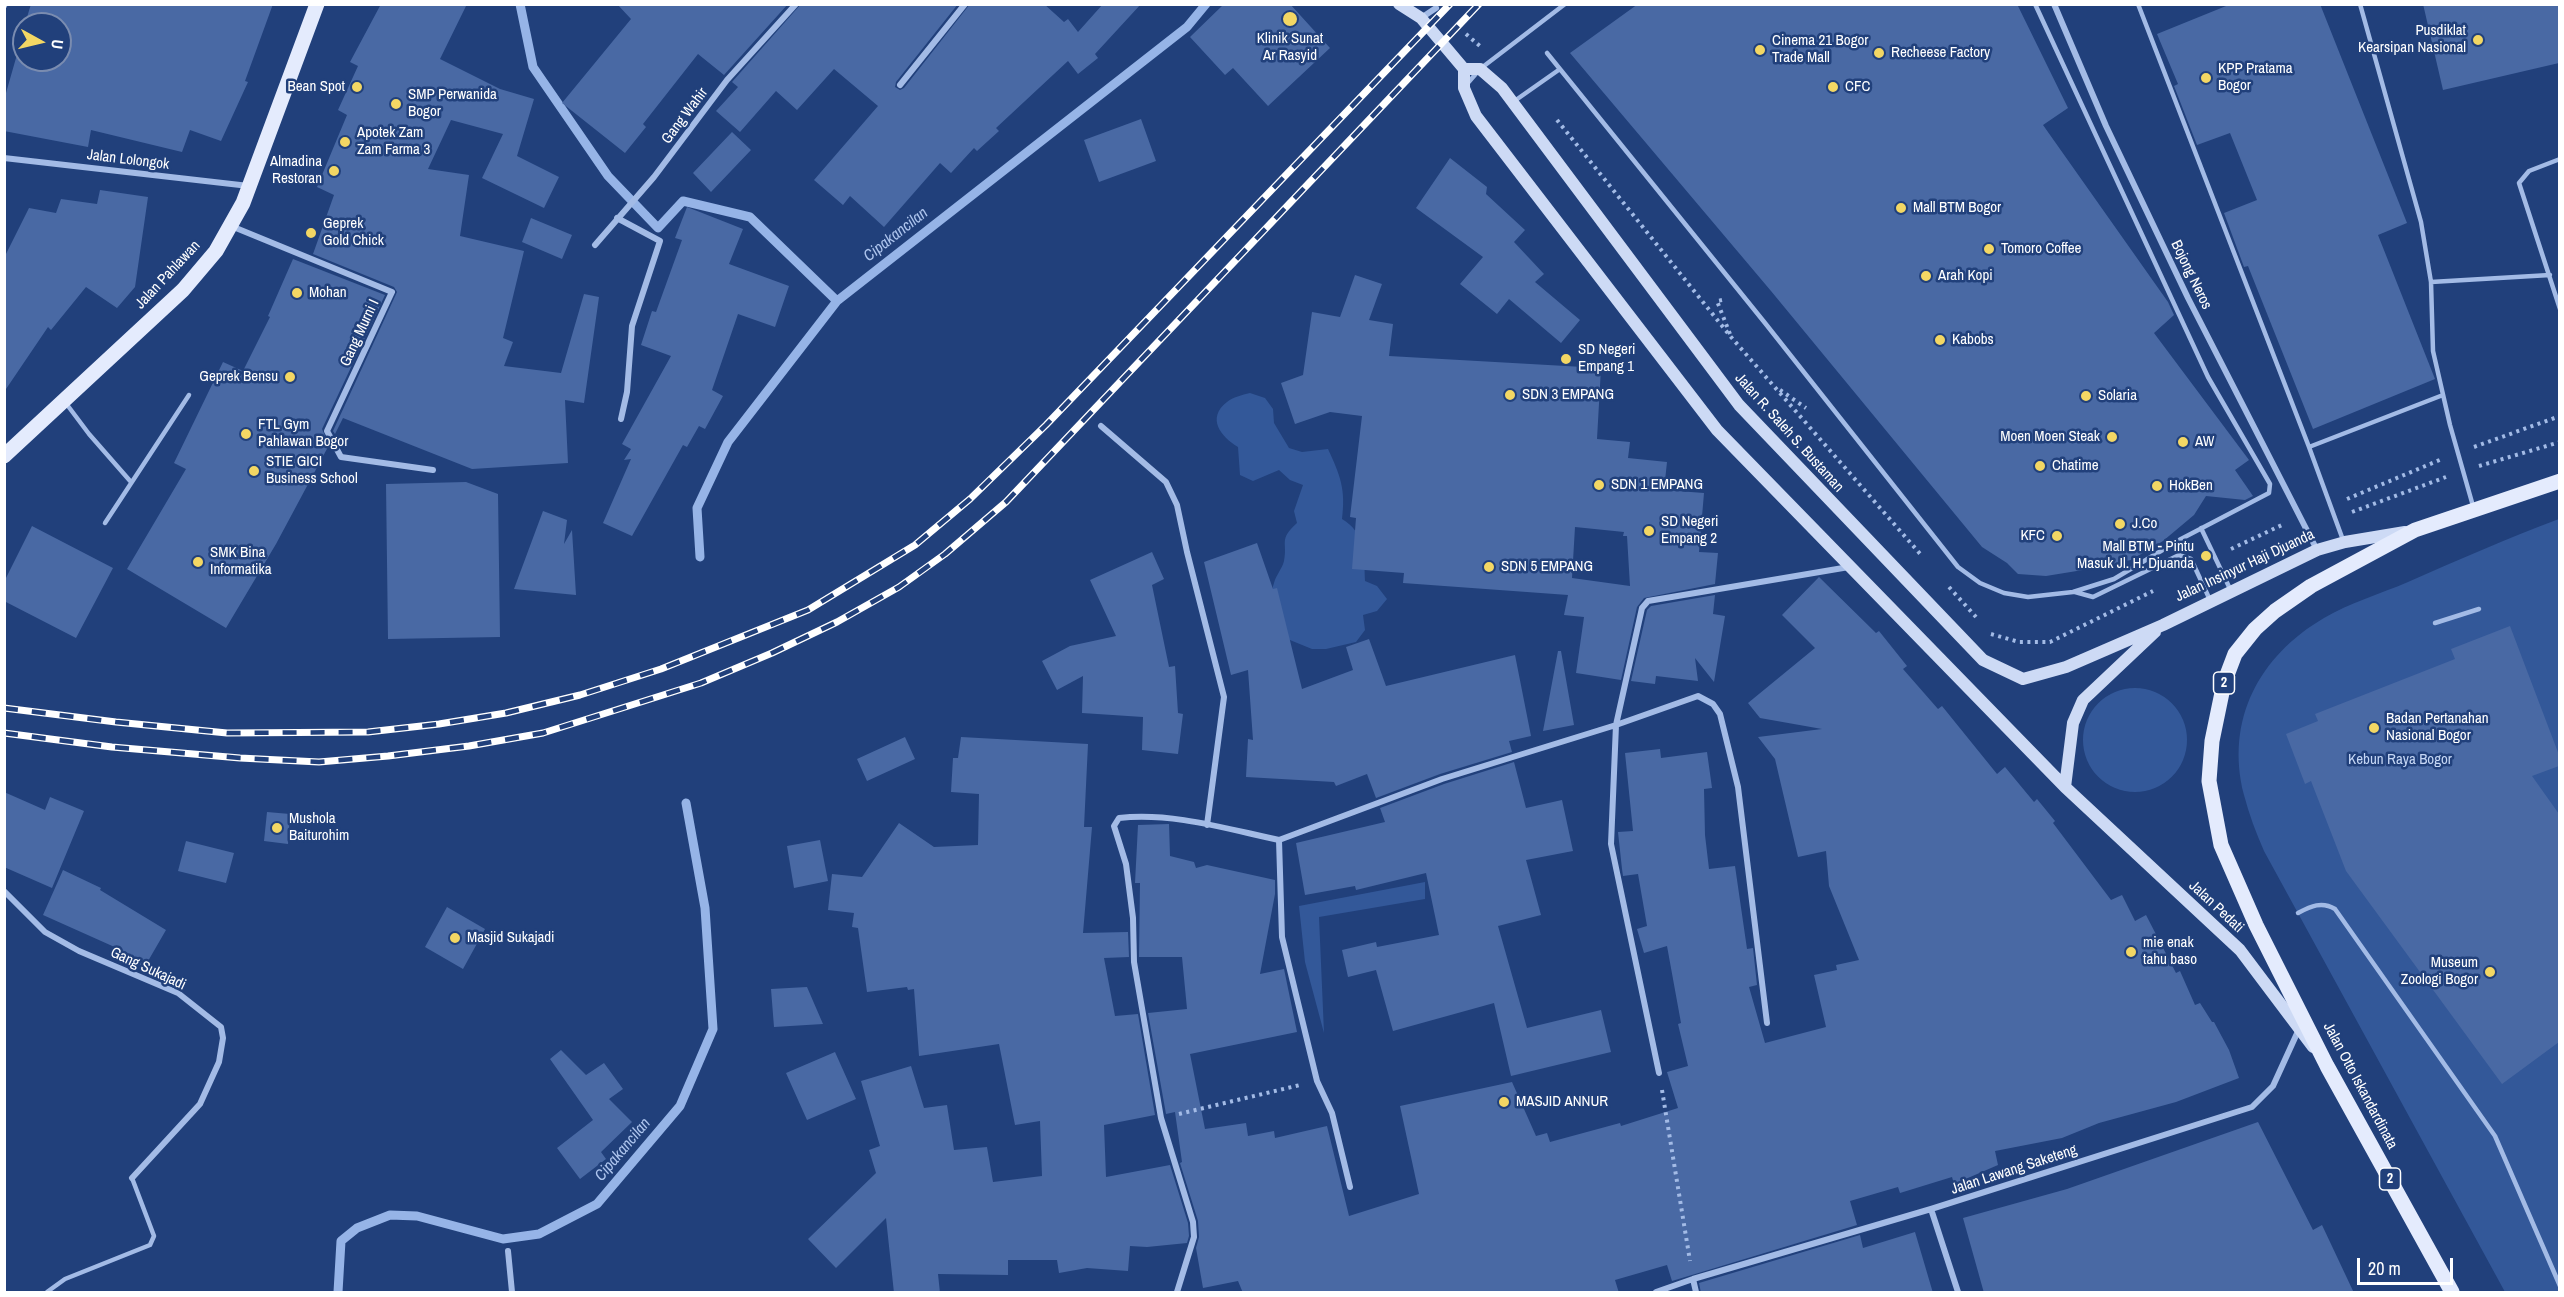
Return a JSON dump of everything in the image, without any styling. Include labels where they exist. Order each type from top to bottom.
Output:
[{"type":"main road","name":"Jalan Pahlawan","points":[[4,456],[183,290],[202,269],[231,226],[249,186],[317,4]]},
{"type":"main road","points":[[1399,4],[1421,18],[1464,69],[1464,88],[1476,116],[1717,430],[2065,787]]},
{"type":"main road","points":[[1464,69],[1480,69]]},
{"type":"main road","name":"Jalan R. Saleh S. Bustaman","points":[[1480,69],[1502,88],[1513,102],[1739,405],[1983,660],[2023,679],[2066,667],[2163,625]]},
{"type":"main road","name":"Jalan Insinyur Haji Djuanda","points":[[2256,925],[2221,845],[2209,781],[2224,683],[2235,654],[2254,629],[2311,586],[2415,530],[2559,481]]},
{"type":"main road","name":"Jalan Insinyur Haji Djuanda","points":[[2163,625],[2317,550],[2345,542],[2415,530]]},
{"type":"main road","points":[[2065,787],[2073,723],[2083,700],[2163,625]]},
{"type":"main road","name":"Jalan Pedati","points":[[2065,787],[2240,950],[2327,1066]]},
{"type":"main road","name":"Jalan Otto Iskandardinata","points":[[2256,925],[2327,1066],[2452,1293]]},
{"type":"street","name":"Gang Wahir","points":[[595,245],[654,177],[727,81],[796,4]]},
{"type":"street","points":[[900,85],[965,4]]},
{"type":"street","name":"Bojong Neros","points":[[2054,4],[2106,126],[2188,298],[2317,550]]},
{"type":"street","points":[[1421,18],[1436,8]]},
{"type":"street","name":"Jalan Lolongok","points":[[4,158],[249,186]]},
{"type":"street","points":[[619,216],[660,241],[632,326],[627,392],[621,419]]},
{"type":"street","name":"Gang Murni I","points":[[231,226],[392,291],[327,431],[341,457],[433,470]]},
{"type":"street","points":[[1101,426],[1166,482],[1182,522],[1186,552],[1224,697],[1207,825]]},
{"type":"street","points":[[1659,1073],[1611,844],[1616,725],[1642,608],[1648,601],[1851,567]]},
{"type":"street","points":[[1177,1293],[1194,1237],[1193,1222],[1161,1118],[1134,962],[1133,918],[1126,864],[1114,826],[1119,818],[1142,816],[1207,825],[1279,840],[1442,779],[1616,725],[1698,696],[1713,704],[1720,714],[1738,787],[1767,1023]]},
{"type":"street","points":[[1279,840],[1282,937],[1317,1081],[1332,1113],[1350,1187]]},
{"type":"street","name":"Gang Sukajadi","points":[[4,891],[45,932],[79,951],[178,993],[220,1027],[223,1038],[219,1062],[200,1104],[132,1178]]},
{"type":"street","name":"Jalan Lawang Saketeng","points":[[1656,1293],[1694,1279],[1931,1209],[2253,1107],[2273,1086],[2299,1029]]},
{"type":"street","points":[[1931,1209],[1958,1293]]},
{"type":"street","points":[[508,1251],[512,1293]]},
{"type":"street","points":[[1694,1279],[1696,1293]]},
{"type":"lane","points":[[1464,88],[1480,69],[1565,4]]},
{"type":"lane","points":[[1547,52],[1773,332],[1958,567],[1980,583],[2004,593],[2028,597],[2073,592],[2114,579],[2201,528],[2269,493],[2270,484],[2208,377],[2036,4]]},
{"type":"lane","points":[[2138,4],[2322,477],[2329,507],[2345,542]]},
{"type":"lane","points":[[2360,4],[2421,222],[2431,282],[2433,351],[2474,509]]},
{"type":"lane","points":[[1513,102],[1560,69]]},
{"type":"lane","points":[[2559,159],[2529,171],[2519,183],[2559,309]]},
{"type":"lane","points":[[2431,282],[2550,275]]},
{"type":"lane","points":[[105,523],[189,395]]},
{"type":"lane","points":[[2309,447],[2443,395]]},
{"type":"lane","points":[[63,400],[131,482]]},
{"type":"lane","points":[[2201,528],[2231,592]]},
{"type":"lane","points":[[2073,592],[2093,597],[2179,555],[2191,559],[2211,601]]},
{"type":"lane","points":[[2435,623],[2479,609]]},
{"type":"lane","points":[[2298,913],[2311,906],[2327,904],[2335,909],[2475,1107],[2495,1136],[2559,1286]]},
{"type":"lane","points":[[47,1293],[65,1279],[150,1245],[154,1236],[132,1178]]},
{"type":"path","points":[[2329,507],[2458,453],[2559,416]]},
{"type":"path","points":[[1659,1073],[1694,1279]]},
{"type":"path","points":[[1161,1118],[1317,1081]]},
{"type":"green space","points":[[1250,393],[1265,398],[1273,409],[1274,423],[1289,448],[1302,452],[1328,449],[1336,467],[1341,482],[1342,519],[1356,531],[1360,538],[1364,555],[1365,581],[1377,586],[1387,599],[1377,611],[1363,615],[1365,630],[1356,642],[1326,649],[1312,649],[1285,638],[1272,596],[1275,580],[1284,561],[1286,537],[1297,523],[1294,511],[1303,485],[1290,480],[1279,470],[1253,481],[1240,475],[1238,447],[1226,438],[1218,427],[1217,414],[1229,400]]},
{"type":"green space","name":"Kebun Raya Bogor","points":[[2559,519],[2559,1292],[2505,1292],[2264,851],[2244,795],[2239,767],[2239,741],[2252,693],[2265,671],[2281,651],[2301,633],[2344,608]]},
{"type":"green space","points":[[2135,688],[2155,692],[2172,703],[2183,720],[2187,740],[2183,760],[2172,777],[2155,788],[2135,792],[2115,788],[2098,777],[2087,760],[2083,740],[2087,720],[2098,703],[2115,692]]},
{"type":"green space","points":[[1425,882],[1425,899],[1319,917],[1324,1033],[1305,962],[1299,906]]},
{"type":"building","points":[[31,4],[273,4],[245,81],[248,82],[221,141],[190,130],[182,152],[91,130],[88,147],[4,131],[4,100],[12,72],[72,72],[72,12],[29,12]]},
{"type":"building","points":[[381,4],[467,4],[440,59],[500,89],[534,99],[517,156],[559,177],[544,208],[482,178],[503,134],[451,120],[428,169],[469,175],[460,236],[524,251],[503,338],[513,342],[504,366],[561,373],[584,294],[599,297],[584,403],[565,400],[568,463],[472,469],[343,418],[335,434],[333,431],[397,292],[394,287],[313,254],[334,195],[317,187],[347,115],[338,110],[358,66],[350,62]]},
{"type":"building","points":[[617,4],[788,4],[724,75],[698,54],[643,124],[646,127],[625,153],[562,103],[631,19]]},
{"type":"building","points":[[801,4],[958,4],[896,82],[895,87],[900,90],[904,88],[970,4],[1044,4],[1064,22],[1068,19],[1078,32],[1103,4],[1141,4],[1095,54],[1098,58],[1078,74],[1068,61],[996,128],[999,131],[977,151],[974,148],[951,173],[940,163],[884,227],[850,196],[843,205],[814,180],[878,106],[834,69],[797,110],[776,91],[740,132],[716,111],[738,87],[732,82]]},
{"type":"building","points":[[1224,4],[1290,4],[1330,48],[1268,106],[1233,68],[1225,75],[1190,37]]},
{"type":"building","name":"Mall BTM Bogor","points":[[1638,4],[2017,4],[2068,108],[2043,125],[2168,302],[2174,315],[2154,333],[2249,460],[2235,470],[2253,496],[2245,500],[2206,496],[2194,515],[2163,541],[2131,560],[2083,570],[2046,576],[2018,574],[2007,563],[1982,547],[1771,291],[1570,53]]},
{"type":"building","points":[[2231,4],[2320,4],[2407,223],[2378,235],[2435,379],[2313,429],[2248,266],[2244,267],[2224,213],[2257,200],[2230,133],[2197,145],[2174,86],[2178,84],[2157,34]]},
{"type":"building","name":"Pusdiklat Kearsipan Nasional","points":[[2423,4],[2559,4],[2559,63],[2443,90]]},
{"type":"building","points":[[1141,119],[1156,161],[1099,182],[1084,140]]},
{"type":"building","points":[[732,132],[751,150],[711,192],[693,173]]},
{"type":"building","points":[[1450,158],[1487,187],[1486,194],[1525,230],[1514,242],[1544,274],[1535,282],[1580,320],[1561,343],[1509,299],[1497,314],[1460,284],[1483,257],[1416,208]]},
{"type":"building","points":[[100,190],[148,197],[135,287],[117,308],[86,287],[51,330],[48,327],[4,392],[4,258],[29,208],[56,213],[61,199],[97,204]]},
{"type":"building","points":[[687,207],[743,229],[729,264],[789,286],[775,327],[738,314],[712,390],[723,396],[705,429],[699,426],[687,447],[683,445],[632,536],[603,523],[631,459],[624,460],[631,449],[622,444],[671,356],[641,345],[652,311],[656,312],[682,240],[675,238]]},
{"type":"building","points":[[531,218],[572,235],[562,259],[522,242]]},
{"type":"building","points":[[293,259],[385,295],[322,429],[329,445],[276,544],[226,628],[127,569],[186,469],[174,463],[223,362],[243,371],[270,317],[268,316]]},
{"type":"building","points":[[1355,275],[1382,284],[1369,320],[1393,324],[1389,356],[1601,368],[1597,439],[1630,442],[1628,458],[1667,462],[1664,490],[1704,493],[1699,552],[1718,553],[1715,584],[1644,598],[1637,607],[1621,680],[1576,673],[1584,617],[1564,615],[1568,595],[1403,583],[1404,573],[1352,569],[1356,518],[1350,517],[1362,416],[1330,412],[1295,424],[1281,383],[1303,375],[1312,312],[1340,317]],"holes":[[[1575,527],[1624,532],[1623,536],[1627,536],[1630,586],[1572,578]]]},
{"type":"building","points":[[466,482],[498,494],[500,637],[388,639],[386,484]]},
{"type":"building","points":[[543,511],[567,520],[564,544],[572,530],[576,595],[514,589]]},
{"type":"building","points":[[32,526],[113,568],[76,638],[4,601],[4,582]]},
{"type":"building","points":[[1257,543],[1273,589],[1277,588],[1302,689],[1353,670],[1346,647],[1369,639],[1386,686],[1515,655],[1531,736],[1509,741],[1512,752],[1440,774],[1376,798],[1367,774],[1336,786],[1334,782],[1246,777],[1248,739],[1253,740],[1248,670],[1231,675],[1204,562]]},
{"type":"building","points":[[1152,552],[1164,579],[1152,585],[1169,667],[1175,666],[1178,713],[1183,714],[1178,754],[1142,750],[1143,717],[1082,713],[1083,676],[1057,690],[1042,661],[1070,646],[1116,636],[1090,580]]},
{"type":"building","points":[[1819,577],[1876,633],[1879,631],[1907,666],[1903,669],[1938,709],[1942,706],[1997,774],[2005,767],[2034,802],[2037,799],[2111,900],[2122,895],[2135,921],[2146,915],[2176,973],[2180,971],[2195,1005],[2200,1003],[2214,1022],[2229,1050],[2239,1078],[2176,1102],[2099,1123],[2062,1138],[1995,1151],[1998,1165],[1954,1184],[1952,1177],[1900,1193],[1898,1187],[1850,1201],[1857,1225],[1672,1281],[1667,1265],[1615,1280],[1619,1293],[1243,1293],[1238,1281],[1203,1288],[1196,1248],[1199,1237],[1198,1221],[1180,1163],[1182,1162],[1175,1112],[1166,1114],[1148,1013],[1187,1009],[1182,957],[1139,957],[1140,883],[1135,883],[1138,825],[1169,824],[1170,856],[1194,862],[1196,868],[1207,865],[1275,880],[1275,894],[1260,974],[1284,969],[1297,1032],[1190,1054],[1205,1129],[1246,1123],[1248,1136],[1274,1131],[1275,1138],[1327,1126],[1349,1216],[1419,1194],[1400,1106],[1512,1082],[1536,1136],[1547,1133],[1550,1142],[1620,1123],[1621,1126],[1678,1108],[1667,1072],[1688,1066],[1678,1024],[1681,1023],[1667,946],[1644,953],[1637,929],[1647,926],[1638,874],[1623,876],[1618,832],[1633,831],[1625,753],[1660,749],[1661,758],[1707,752],[1712,788],[1704,789],[1705,835],[1709,869],[1735,866],[1747,949],[1753,948],[1757,985],[1749,987],[1765,1043],[1826,1027],[1814,975],[1837,970],[1836,965],[1859,960],[1829,886],[1826,851],[1798,857],[1775,759],[1758,737],[1822,729],[1760,718],[1748,703],[1815,648],[1782,615]]},
{"type":"building","points":[[1715,595],[1713,614],[1725,616],[1714,682],[1695,658],[1698,681],[1656,676],[1655,684],[1631,681],[1647,610],[1651,606]]},
{"type":"building","points":[[2510,626],[2559,755],[2559,766],[2532,776],[2559,814],[2559,1042],[2502,1084],[2346,871],[2311,781],[2305,784],[2286,734],[2318,721],[2315,714],[2455,659],[2451,649]]},
{"type":"building","points":[[1558,651],[1561,651],[1574,725],[1543,731]]},
{"type":"building","points":[[905,737],[915,759],[867,781],[857,759]]},
{"type":"building","points":[[961,737],[1088,744],[1084,827],[1092,827],[1083,933],[1128,932],[1129,957],[1104,958],[1115,1016],[1138,1014],[1155,1115],[1104,1125],[1106,1177],[1170,1165],[1188,1223],[1189,1236],[1187,1243],[1147,1247],[1130,1246],[1128,1271],[1087,1268],[1059,1273],[1057,1260],[1008,1260],[1008,1275],[938,1274],[940,1293],[894,1293],[886,1218],[836,1268],[808,1239],[876,1173],[869,1150],[880,1146],[861,1081],[911,1066],[924,1108],[947,1105],[954,1150],[987,1147],[993,1182],[1042,1176],[1040,1121],[1015,1125],[999,1044],[919,1056],[914,989],[908,990],[907,987],[867,992],[858,928],[852,927],[854,913],[828,910],[832,874],[862,877],[899,823],[934,847],[978,845],[979,794],[951,792],[953,758],[958,758]]},
{"type":"building","points":[[1514,762],[1526,808],[1562,800],[1573,851],[1526,860],[1541,915],[1498,926],[1527,1028],[1601,1010],[1611,1052],[1511,1076],[1494,1003],[1393,1031],[1376,970],[1348,977],[1342,950],[1376,942],[1377,947],[1439,935],[1426,873],[1356,890],[1355,886],[1305,895],[1296,843],[1385,822],[1380,808],[1444,784]]},
{"type":"building","points":[[4,792],[45,810],[50,797],[84,811],[52,888],[4,867]]},
{"type":"building","name":"Mushola Baiturohim","points":[[267,812],[290,814],[288,844],[264,841]]},
{"type":"building","points":[[820,840],[828,881],[794,888],[787,846]]},
{"type":"building","points":[[186,841],[234,853],[226,883],[178,871]]},
{"type":"building","points":[[63,870],[101,888],[100,890],[166,930],[144,968],[117,952],[119,949],[43,915]]},
{"type":"building","name":"Masjid Sukajadi","points":[[447,907],[485,929],[463,969],[425,947]]},
{"type":"building","points":[[807,987],[823,1024],[774,1027],[771,989]]},
{"type":"building","points":[[561,1050],[586,1075],[604,1063],[623,1089],[609,1099],[632,1122],[601,1152],[606,1159],[580,1179],[557,1148],[593,1120],[550,1059]]},
{"type":"building","points":[[835,1052],[856,1099],[807,1120],[786,1073]]},
{"type":"building","points":[[2258,1122],[2313,1230],[2322,1225],[2354,1293],[1984,1293],[1963,1218],[2067,1189]]},
{"type":"building","points":[[1915,1232],[1933,1293],[1701,1293],[1699,1283],[1860,1235],[1863,1248]]},
{"type":"waterway","points":[[520,4],[533,67],[608,176],[658,228],[683,201],[750,217],[837,301]]},
{"type":"waterway","name":"Cipakancilan","points":[[700,557],[697,508],[728,442],[837,301],[1187,27],[1206,4]]},
{"type":"waterway","name":"Cipakancilan","points":[[338,1292],[341,1241],[357,1228],[390,1215],[417,1216],[503,1239],[539,1234],[597,1204],[680,1106],[713,1029],[705,908],[686,803]]},
{"type":"railway","points":[[4,708],[227,733],[368,732],[439,724],[506,713],[580,695],[661,669],[808,610],[915,545],[970,499],[1046,425],[1450,4]]},
{"type":"railway","points":[[4,733],[112,747],[319,762],[469,746],[543,733],[701,683],[837,622],[899,587],[945,554],[1006,502],[1479,4]]},
{"type":"place","name":"Klinik Sunat Ar Rasyid","points":[[1290,19]]},
{"type":"place","name":"Pusdiklat Kearsipan Nasional","points":[[2478,40]]},
{"type":"place","name":"Cinema 21 Bogor Trade Mall","points":[[1760,50]]},
{"type":"place","name":"Recheese Factory","points":[[1879,53]]},
{"type":"place","name":"KPP Pratama Bogor","points":[[2206,78]]},
{"type":"place","name":"Bean Spot","points":[[357,87]]},
{"type":"place","name":"CFC","points":[[1833,87]]},
{"type":"place","name":"SMP Perwanida Bogor","points":[[396,104]]},
{"type":"place","name":"Apotek Zam Zam Farma 3","points":[[345,142]]},
{"type":"place","name":"Almadina Restoran","points":[[334,171]]},
{"type":"place","name":"Mall BTM Bogor","points":[[1901,208]]},
{"type":"place","name":"Geprek Gold Chick","points":[[311,233]]},
{"type":"place","name":"Tomoro Coffee","points":[[1989,249]]},
{"type":"place","name":"Arah Kopi","points":[[1926,276]]},
{"type":"place","name":"Mohan","points":[[297,293]]},
{"type":"place","name":"Kabobs","points":[[1940,340]]},
{"type":"place","name":"SD Negeri Empang 1","points":[[1566,359]]},
{"type":"place","name":"Geprek Bensu","points":[[290,377]]},
{"type":"place","name":"SDN 3 EMPANG","points":[[1510,395]]},
{"type":"place","name":"Solaria","points":[[2086,396]]},
{"type":"place","name":"FTL Gym Pahlawan Bogor","points":[[246,434]]},
{"type":"place","name":"Moen Moen Steak","points":[[2112,437]]},
{"type":"place","name":"AW","points":[[2183,442]]},
{"type":"place","name":"Chatime","points":[[2040,466]]},
{"type":"place","name":"STIE GICI Business School","points":[[254,471]]},
{"type":"place","name":"SDN 1 EMPANG","points":[[1599,485]]},
{"type":"place","name":"HokBen","points":[[2157,486]]},
{"type":"place","name":"J.Co","points":[[2120,524]]},
{"type":"place","name":"SD Negeri Empang 2","points":[[1649,531]]},
{"type":"place","name":"KFC","points":[[2057,536]]},
{"type":"place","name":"Mall BTM - Pintu Masuk Jl. H. Djuanda","points":[[2206,556]]},
{"type":"place","name":"SMK Bina Informatika","points":[[198,562]]},
{"type":"place","name":"SDN 5 EMPANG","points":[[1489,567]]},
{"type":"place","name":"Badan Pertanahan Nasional Bogor","points":[[2374,728]]},
{"type":"place","name":"Mushola Baiturohim","points":[[277,828]]},
{"type":"place","name":"Masjid Sukajadi","points":[[455,938]]},
{"type":"place","name":"mie enak tahu baso","points":[[2131,952]]},
{"type":"place","name":"Museum Zoologi Bogor","points":[[2490,972]]},
{"type":"place","name":"MASJID ANNUR","points":[[1504,1102]]}]
